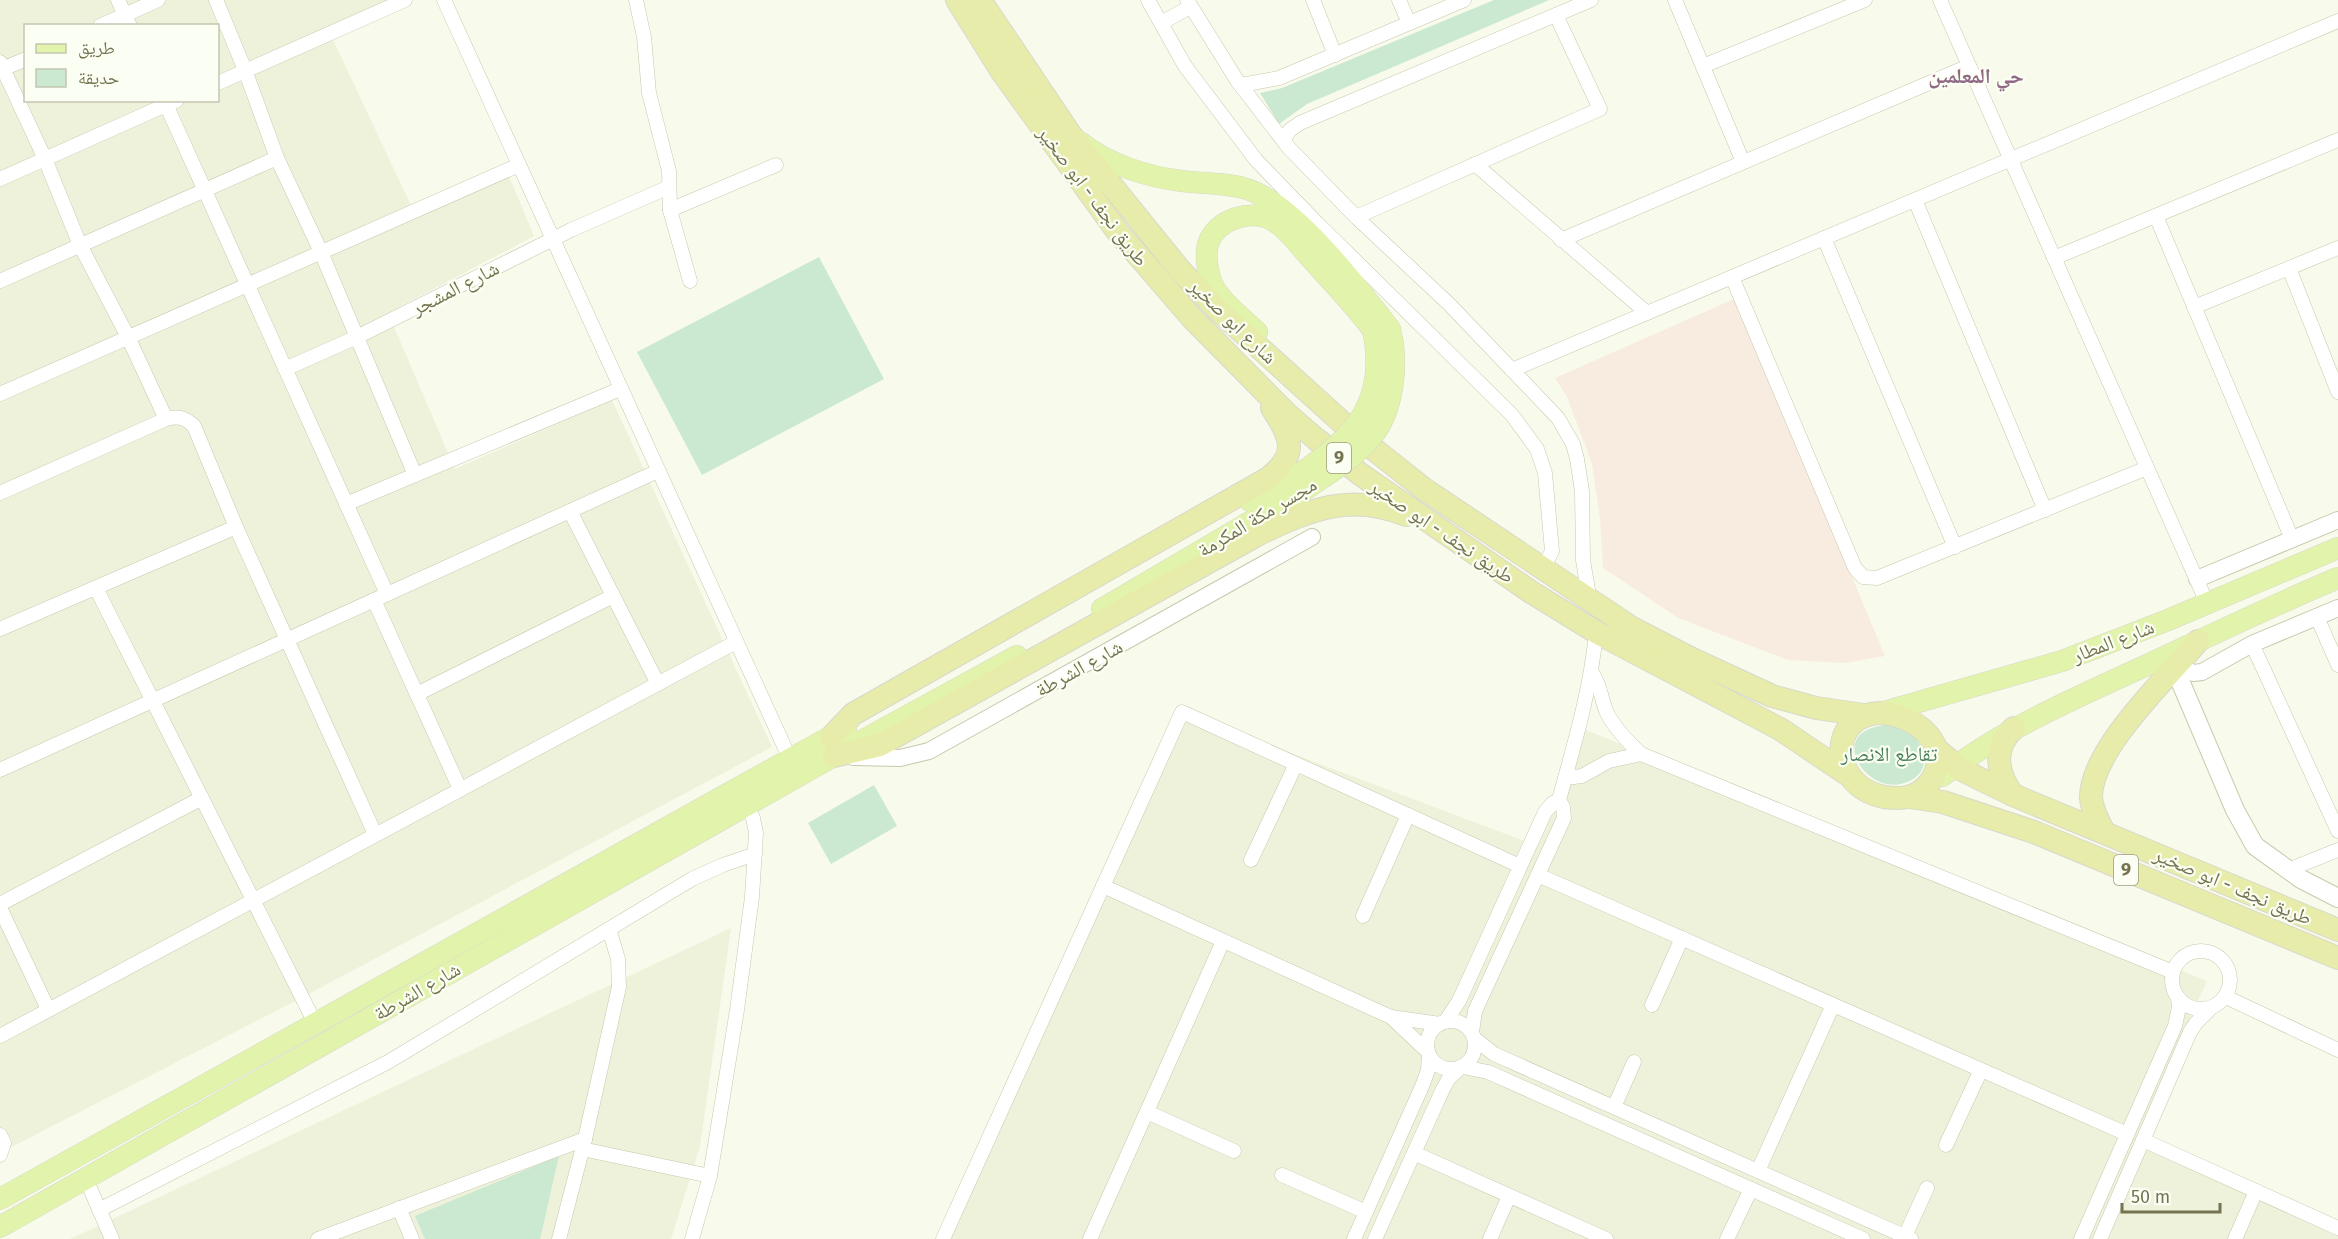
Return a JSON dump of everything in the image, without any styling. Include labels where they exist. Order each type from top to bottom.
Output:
[{"type":"highway","name":"طريق نجف - ابو صخير","points":[[957,0],[1013,88],[1117,231],[1186,310],[1287,414],[1360,474],[1495,568],[1596,632],[1780,729],[1847,774]]},
{"type":"highway","name":"شارع ابو صخير","points":[[983,5],[1071,134],[1180,270],[1220,312],[1357,436],[1424,489],[1590,602]]},
{"type":"highway","points":[[832,747],[853,714],[1230,502],[1281,469],[1288,454],[1289,439],[1268,402],[1242,369]]},
{"type":"highway","points":[[832,747],[880,745],[1259,534],[1312,511],[1346,504],[1375,506],[1401,513],[1448,534]]},
{"type":"highway","name":"9","points":[[1590,602],[1632,628],[1749,687],[1794,703],[1872,714],[1898,714],[1916,722],[1924,729],[1935,748]]},
{"type":"highway","points":[[2104,832],[2091,798],[2094,778],[2104,756],[2123,727],[2199,641]]},
{"type":"highway","points":[[1847,774],[1841,756],[1842,744],[1850,727],[1872,714]]},
{"type":"highway","points":[[2013,795],[2001,776],[1999,758],[2006,736],[2014,728]]},
{"type":"highway","name":"طريق نجف - ابو صخير","points":[[1935,748],[1974,777],[2013,795],[2338,930]]},
{"type":"highway","points":[[1916,794],[1932,779],[1937,768],[1935,748]]},
{"type":"highway","name":"9","points":[[1847,774],[1858,786],[1878,795],[1891,798],[1916,794]]},
{"type":"highway","name":"طريق نجف - ابو صخير","points":[[1916,794],[2034,832],[2338,958]]},
{"type":"main road","points":[[1071,134],[1090,150],[1145,174],[1184,182],[1230,185],[1250,190],[1266,198],[1317,242],[1362,293],[1381,329]]},
{"type":"main road","points":[[1288,373],[1266,342],[1225,300],[1212,283],[1208,244],[1216,232],[1229,221],[1241,216],[1261,216],[1274,221],[1381,329]]},
{"type":"main road","name":"مجسر مكة المكرمة","points":[[1106,607],[1302,481],[1344,440],[1364,416],[1374,393],[1376,347],[1381,329]]},
{"type":"main road","name":"مجسر مكة المكرمة","points":[[832,747],[1093,590],[1302,481]]},
{"type":"main road","name":"شارع المطار","points":[[1872,714],[2062,662],[2338,548]]},
{"type":"main road","name":"شارع المطار","points":[[1916,794],[1955,765],[2014,728],[2338,578]]},
{"type":"main road","name":"شارع الشرطة","points":[[0,1227],[747,807],[832,747],[1106,607]]},
{"type":"main road","points":[[2177,667],[2235,810],[2255,846],[2301,879],[2338,898]]},
{"type":"main road","name":"شارع الشرطة","points":[[0,1199],[790,759],[832,747]]},
{"type":"main road","points":[[540,897],[545,910],[553,915]]},
{"type":"main road","points":[[511,913],[520,921],[520,933]]},
{"type":"street","points":[[118,0],[127,20]]},
{"type":"street","points":[[109,24],[127,20],[158,0]]},
{"type":"street","points":[[216,0],[245,70],[277,158],[321,252],[415,475]]},
{"type":"street","points":[[219,82],[405,0]]},
{"type":"street","points":[[444,0],[790,759]]},
{"type":"street","points":[[636,0],[644,37],[649,93],[668,162],[670,210],[690,281]]},
{"type":"street","points":[[1148,0],[1185,66],[1256,160],[1325,232],[1512,415],[1530,437],[1542,460],[1547,485],[1552,551],[1543,569]]},
{"type":"street","points":[[1313,0],[1335,55]]},
{"type":"street","points":[[1399,0],[1409,23]]},
{"type":"street","points":[[1238,82],[1241,85],[1266,82],[1464,0]]},
{"type":"street","points":[[1289,148],[1283,140],[1290,130],[1300,123],[1592,0]]},
{"type":"street","points":[[1675,0],[1743,162]]},
{"type":"street","points":[[1703,66],[1864,0]]},
{"type":"street","points":[[1940,0],[2207,603]]},
{"type":"street","points":[[1161,23],[1188,3],[1238,82],[1289,148],[1356,216],[1449,304],[1558,418],[1573,444],[1580,475],[1583,560],[1590,602]]},
{"type":"street","points":[[1356,216],[1600,109],[1556,15]]},
{"type":"street","points":[[1512,370],[2338,21]]},
{"type":"street","points":[[24,59],[1,67],[45,159],[80,245],[128,338],[166,419]]},
{"type":"street","points":[[1561,240],[1969,66]]},
{"type":"street","points":[[0,178],[169,102],[204,190],[346,504],[417,694],[460,789]]},
{"type":"street","points":[[2054,258],[2338,140]]},
{"type":"street","points":[[0,281],[277,158]]},
{"type":"street","points":[[1475,164],[1647,313]]},
{"type":"street","points":[[0,394],[519,165]]},
{"type":"street","points":[[670,210],[776,165]]},
{"type":"street","name":"شارع المشجر","points":[[285,369],[357,337],[553,239],[669,187]]},
{"type":"street","points":[[1915,200],[2045,510]]},
{"type":"street","points":[[2156,216],[2292,539]]},
{"type":"street","points":[[1824,238],[1955,547]]},
{"type":"street","points":[[2194,307],[2338,248]]},
{"type":"street","points":[[2289,268],[2338,392]]},
{"type":"street","points":[[1732,277],[1859,574],[1870,579],[1877,578],[2147,468]]},
{"type":"street","points":[[346,504],[621,389]]},
{"type":"street","points":[[0,493],[166,419],[177,416],[187,419],[194,426],[236,527],[375,834]]},
{"type":"street","points":[[0,770],[658,471]]},
{"type":"street","points":[[570,511],[658,684]]},
{"type":"street","points":[[2197,579],[2338,520]]},
{"type":"street","points":[[0,629],[236,527]]},
{"type":"street","name":"شارع الشرطة","points":[[832,747],[900,758],[929,751],[1312,537]]},
{"type":"street","points":[[96,588],[315,1023]]},
{"type":"street","points":[[417,694],[613,596]]},
{"type":"street","points":[[2177,667],[2193,673],[2202,672],[2252,645],[2338,608]]},
{"type":"street","points":[[2317,617],[2338,665]]},
{"type":"street","points":[[1375,1239],[1445,1084],[1469,1063],[1475,1052],[1473,1035],[1475,1011],[1563,818],[1563,807],[1559,800],[1581,719],[1587,684],[1592,673],[1596,632]]},
{"type":"street","points":[[0,1036],[736,642]]},
{"type":"street","points":[[2252,645],[2338,831]]},
{"type":"street","points":[[1592,673],[1611,720],[1641,754],[2173,972]]},
{"type":"street","points":[[943,1239],[1182,712],[1520,866]]},
{"type":"street","points":[[1565,778],[1582,776],[1609,762],[1641,754]]},
{"type":"street","points":[[1251,860],[1296,764]]},
{"type":"street","points":[[48,1009],[0,906],[202,798]]},
{"type":"street","points":[[1354,1239],[1426,1077],[1427,1044],[1430,1032],[1442,1023],[1459,1001],[1545,812],[1559,800]]},
{"type":"street","points":[[692,1239],[710,1176],[743,973],[755,854],[755,827],[747,807]]},
{"type":"street","points":[[1363,916],[1408,815]]},
{"type":"street","points":[[2288,870],[2338,850]]},
{"type":"street","points":[[99,1210],[388,1062],[692,879],[755,854]]},
{"type":"street","points":[[1538,875],[2127,1134]]},
{"type":"street","points":[[1103,886],[1391,1017],[1463,1024],[1494,1054],[1908,1238],[1927,1188]]},
{"type":"street","points":[[559,1239],[584,1144],[619,987],[618,958],[609,929]]},
{"type":"street","points":[[1652,1005],[1682,938]]},
{"type":"street","points":[[1090,1239],[1223,941]]},
{"type":"street","points":[[2081,1239],[2175,1026],[2179,1007],[2172,981],[2173,972],[2178,962],[2186,954],[2197,950],[2209,951],[2219,956],[2227,964],[2231,975],[2230,987],[2226,997],[2203,1015],[2190,1032],[2100,1239]]},
{"type":"street","points":[[2226,997],[2338,1050]]},
{"type":"street","points":[[2178,998],[2193,1008],[2212,1007]]},
{"type":"street","points":[[1758,1171],[1833,1005]]},
{"type":"street","points":[[1391,1017],[1441,1067],[1447,1070],[1461,1068],[1488,1072],[1863,1239]]},
{"type":"street","points":[[1614,1107],[1634,1062]]},
{"type":"street","points":[[1946,1145],[1981,1070]]},
{"type":"street","points":[[1147,1112],[1234,1151]]},
{"type":"street","points":[[0,1135],[4,1143],[0,1155]]},
{"type":"street","points":[[2144,1140],[2338,1228]]},
{"type":"street","points":[[318,1239],[399,1208],[584,1144],[710,1176]]},
{"type":"street","points":[[1414,1153],[1606,1239]]},
{"type":"street","points":[[1282,1175],[1366,1212]]},
{"type":"street","points":[[86,1179],[112,1239]]},
{"type":"street","points":[[1727,1239],[1751,1189]]},
{"type":"street","points":[[2235,1239],[2256,1191]]},
{"type":"street","points":[[1490,1239],[1509,1196]]},
{"type":"street","points":[[399,1208],[412,1239]]},
{"type":"shaded area","points":[[0,0],[389,0],[328,29],[416,216],[509,176],[534,236],[388,313],[455,469],[612,400],[772,747],[305,996],[0,1153]]},
{"type":"shaded area","points":[[1736,298],[1885,656],[1845,663],[1788,660],[1678,618],[1603,568],[1600,519],[1592,464],[1567,397],[1555,378]]},
{"type":"shaded area","points":[[1182,712],[1538,846],[1586,730],[2207,981],[2137,1137],[2338,1228],[2338,1239],[943,1239]]},
{"type":"shaded area","points":[[731,928],[700,1147],[671,1239],[70,1239]]},
{"type":"green space","points":[[1494,0],[1549,0],[1307,104],[1279,124],[1260,93],[1282,88]]},
{"type":"green space","points":[[819,257],[884,379],[702,475],[637,352]]},
{"type":"green space","name":"تقاطع الانصار","points":[[1888,725],[1910,733],[1919,743],[1924,756],[1923,768],[1919,774],[1897,785],[1882,783],[1868,775],[1859,764],[1855,751],[1857,739],[1868,730]]},
{"type":"green space","points":[[874,785],[897,826],[831,864],[808,823]]},
{"type":"green space","points":[[559,1156],[540,1239],[425,1239],[415,1216]]},
{"type":"district","name":"حي المعلمين","points":[[1976,76]]}]
